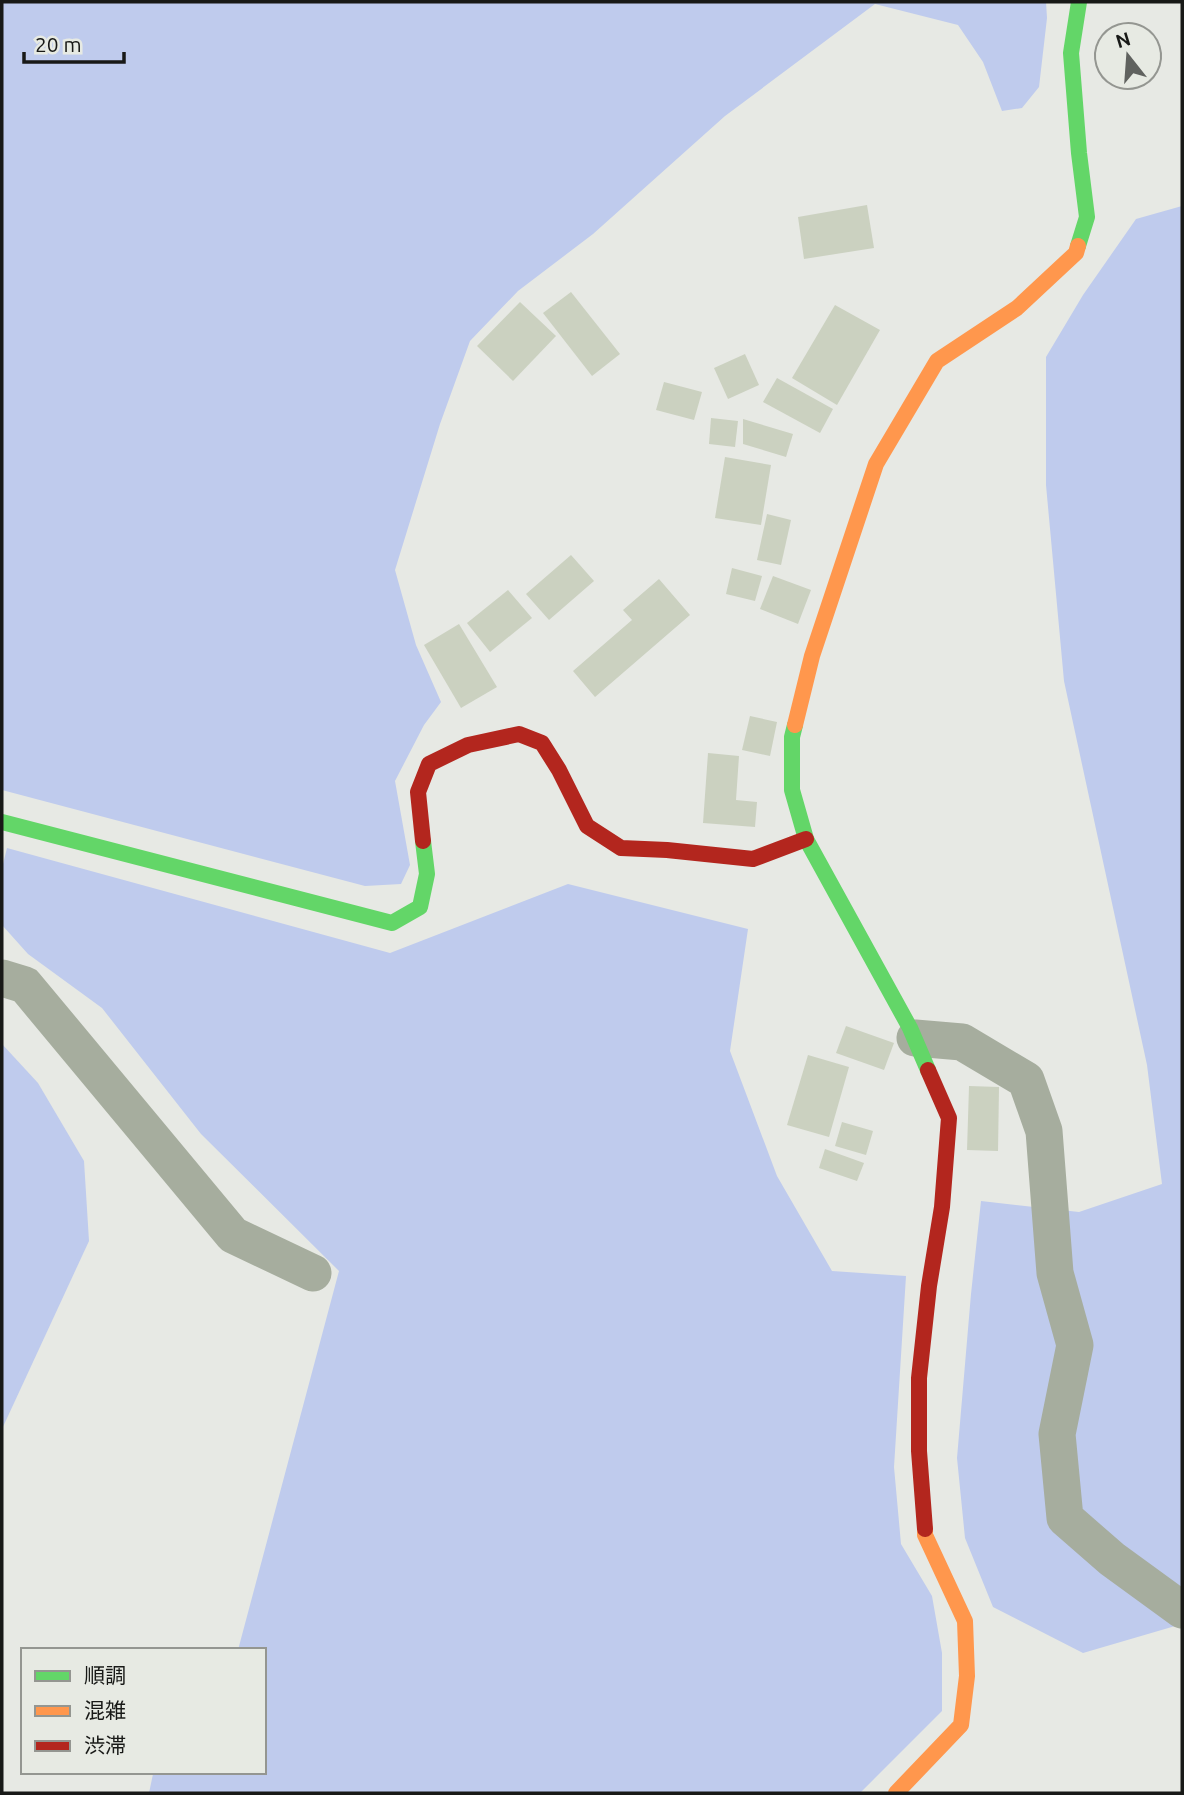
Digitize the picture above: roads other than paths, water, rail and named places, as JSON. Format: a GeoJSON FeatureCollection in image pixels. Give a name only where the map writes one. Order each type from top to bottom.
{"type":"FeatureCollection","features":[{"type":"Feature","properties":{"kind":"street"},"geometry":{"type":"LineString","coordinates":[[896,1793],[961,1725],[967,1676],[965,1621],[925,1535],[919,1451],[919,1378],[929,1286],[942,1207],[950,1118],[915,1038],[806,839],[792,790],[792,737],[812,656],[876,464],[937,361],[1017,309],[1076,253],[1087,217],[1071,53],[1079,2]]}},
{"type":"Feature","properties":{"kind":"street"},"geometry":{"type":"LineString","coordinates":[[2,822],[392,923],[420,907],[427,874],[418,792],[429,764],[468,745],[519,734],[542,743],[587,826],[621,848],[667,849],[753,859],[806,839]]}},
{"type":"Feature","properties":{"kind":"street"},"geometry":{"type":"LineString","coordinates":[[2,978],[25,985],[233,1235],[313,1273]]}},
{"type":"Feature","properties":{"kind":"street"},"geometry":{"type":"LineString","coordinates":[[915,1038],[962,1042],[1026,1080],[1044,1131],[1055,1273],[1075,1345],[1057,1434],[1065,1518],[1112,1559],[1182,1610]]}}]}
